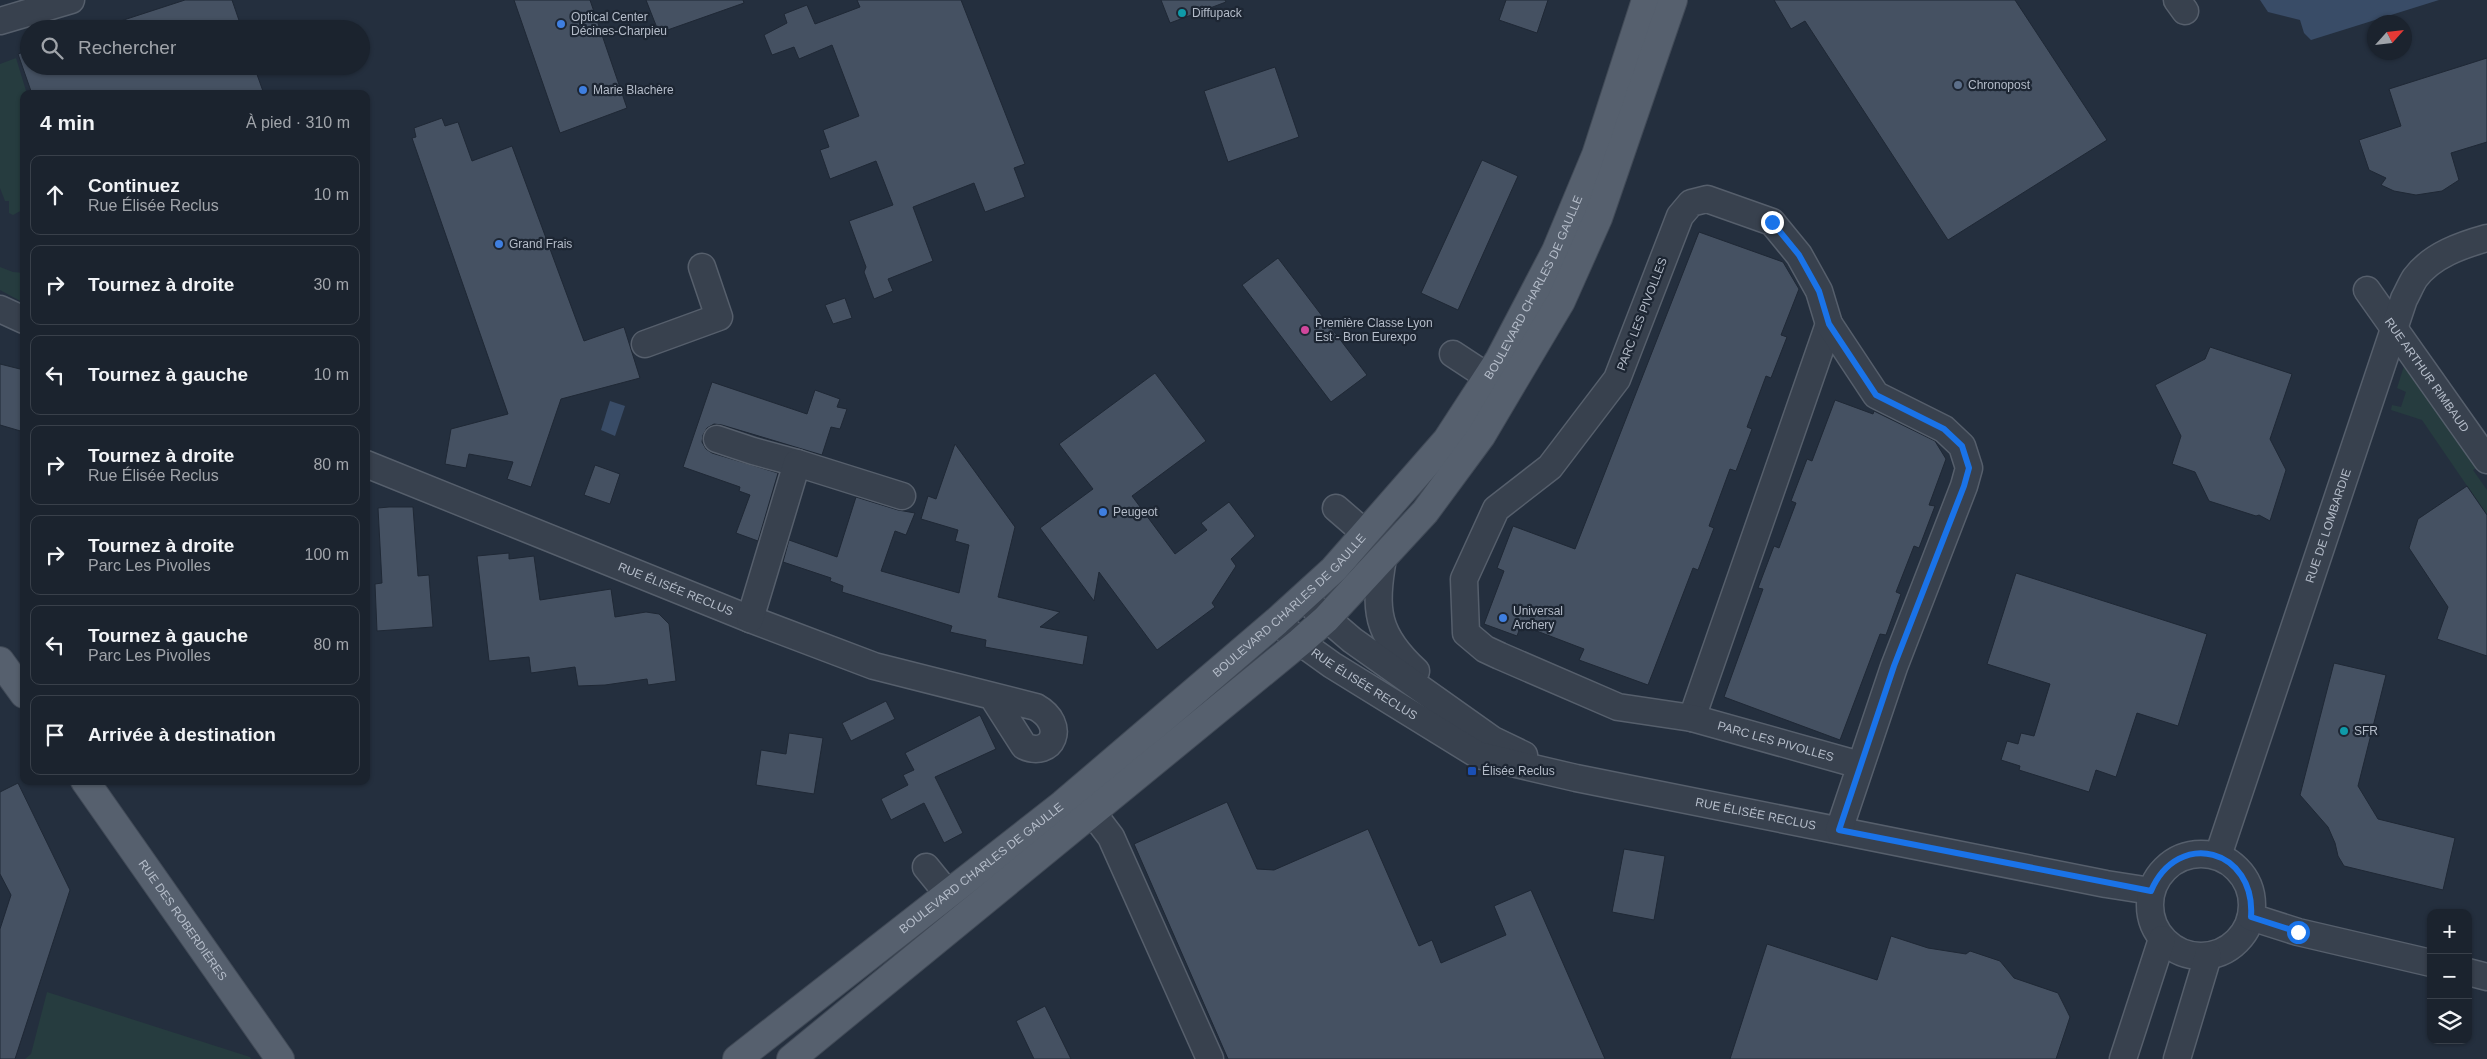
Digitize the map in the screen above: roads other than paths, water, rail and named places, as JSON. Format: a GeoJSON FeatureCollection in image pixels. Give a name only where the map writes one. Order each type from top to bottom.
{"type":"FeatureCollection","features":[{"type":"Feature","properties":{"kind":"main road","name":"BOULEVARD CHARLES DE GAULLE"},"geometry":{"type":"LineString","coordinates":[[737,1059],[1063,804],[1277,621],[1303,598],[1366,534],[1447,440],[1488,377],[1556,251],[1596,155],[1646,0]]}},
{"type":"Feature","properties":{"kind":"main road","name":"BOULEVARD CHARLES DE GAULLE"},"geometry":{"type":"LineString","coordinates":[[791,1059],[1300,642],[1326,619],[1424,512],[1482,436],[1561,301],[1598,218],[1673,0]]}},
{"type":"Feature","properties":{"kind":"main road"},"geometry":{"type":"LineString","coordinates":[[0,661],[20,688]]}},
{"type":"Feature","properties":{"kind":"main road","name":"RUE DES ROBERDIÈRES"},"geometry":{"type":"LineString","coordinates":[[88,785],[280,1059]]}},
{"type":"Feature","properties":{"kind":"street"},"geometry":{"type":"LineString","coordinates":[[0,21],[71,0]]}},
{"type":"Feature","properties":{"kind":"street","name":"PARC LES PIVOLLES"},"geometry":{"type":"LineString","coordinates":[[1839,830],[1894,666],[1964,486],[1969,468],[1962,446],[1944,429],[1876,395],[1829,324],[1819,291],[1803,262],[1772,222],[1707,199],[1691,203],[1680,216],[1617,379],[1550,467],[1496,509],[1464,579],[1466,633],[1485,649],[1618,707],[1692,718],[1860,765]]}},
{"type":"Feature","properties":{"kind":"street","name":"RUE DE LOMBARDIE"},"geometry":{"type":"LineString","coordinates":[[2218,856],[2404,299],[2416,277],[2437,259],[2461,245],[2487,238]]}},
{"type":"Feature","properties":{"kind":"street"},"geometry":{"type":"LineString","coordinates":[[645,344],[718,317],[702,267]]}},
{"type":"Feature","properties":{"kind":"street","name":"RUE ARTHUR RIMBAUD"},"geometry":{"type":"LineString","coordinates":[[2367,290],[2393,330],[2487,460]]}},
{"type":"Feature","properties":{"kind":"street"},"geometry":{"type":"LineString","coordinates":[[0,309],[20,318]]}},
{"type":"Feature","properties":{"kind":"street"},"geometry":{"type":"LineString","coordinates":[[1692,718],[1829,324]]}},
{"type":"Feature","properties":{"kind":"street"},"geometry":{"type":"LineString","coordinates":[[1453,354],[1488,377]]}},
{"type":"Feature","properties":{"kind":"street"},"geometry":{"type":"LineString","coordinates":[[717,439],[902,496]]}},
{"type":"Feature","properties":{"kind":"street"},"geometry":{"type":"LineString","coordinates":[[750,619],[797,463]]}},
{"type":"Feature","properties":{"kind":"street","name":"RUE ÉLISÉE RECLUS"},"geometry":{"type":"LineString","coordinates":[[370,466],[750,619],[874,666],[992,696]]}},
{"type":"Feature","properties":{"kind":"street"},"geometry":{"type":"LineString","coordinates":[[1336,508],[1366,534]]}},
{"type":"Feature","properties":{"kind":"street","name":"RUE ÉLISÉE RECLUS"},"geometry":{"type":"LineString","coordinates":[[1383,558],[1378,587],[1378,616],[1386,635],[1400,656],[1493,740]]}},
{"type":"Feature","properties":{"kind":"street","name":"RUE ÉLISÉE RECLUS"},"geometry":{"type":"LineString","coordinates":[[1303,598],[1326,619],[1493,740],[1568,776]]}},
{"type":"Feature","properties":{"kind":"street","name":"RUE ÉLISÉE RECLUS"},"geometry":{"type":"LineString","coordinates":[[1277,621],[1300,642],[1332,665],[1478,755],[1568,776],[2151,891]]}},
{"type":"Feature","properties":{"kind":"street"},"geometry":{"type":"LineString","coordinates":[[1092,812],[1111,837],[1210,1059]]}},
{"type":"Feature","properties":{"kind":"street"},"geometry":{"type":"LineString","coordinates":[[2202,853],[2218,856],[2232,863],[2250,887],[2251,917],[2246,931],[2236,943],[2223,952],[2208,956],[2192,956],[2175,950],[2162,939],[2153,925],[2150,908],[2151,891],[2158,876],[2170,864],[2185,856],[2202,853]]}},
{"type":"Feature","properties":{"kind":"street"},"geometry":{"type":"LineString","coordinates":[[926,867],[948,894]]}},
{"type":"Feature","properties":{"kind":"street"},"geometry":{"type":"LineString","coordinates":[[2251,917],[2298,932],[2427,962]]}},
{"type":"Feature","properties":{"kind":"street"},"geometry":{"type":"LineString","coordinates":[[2123,1059],[2162,939]]}},
{"type":"Feature","properties":{"kind":"street"},"geometry":{"type":"LineString","coordinates":[[2177,1059],[2208,956]]}},
{"type":"Feature","properties":{"kind":"street"},"geometry":{"type":"LineString","coordinates":[[2472,973],[2487,977]]}},
{"type":"Feature","properties":{"kind":"water"},"geometry":{"type":"Polygon","coordinates":[[[2260,0],[2439,0],[2391,15],[2367,15],[2367,22],[2311,40],[2304,33],[2300,20],[2268,12],[2260,0]]]}},
{"type":"Feature","properties":{"kind":"water"},"geometry":{"type":"Polygon","coordinates":[[[610,401],[625,406],[615,436],[601,430],[610,401]]]}},
{"type":"Feature","properties":{"kind":"place","name":"Diffupack"},"geometry":{"type":"Point","coordinates":[1182,13]}},
{"type":"Feature","properties":{"kind":"place","name":"Optical Center Décines-Charpieu"},"geometry":{"type":"Point","coordinates":[561,24]}},
{"type":"Feature","properties":{"kind":"place","name":"Chronopost"},"geometry":{"type":"Point","coordinates":[1958,85]}},
{"type":"Feature","properties":{"kind":"place","name":"Marie Blachère"},"geometry":{"type":"Point","coordinates":[583,90]}},
{"type":"Feature","properties":{"kind":"place","name":"Grand Frais"},"geometry":{"type":"Point","coordinates":[499,244]}},
{"type":"Feature","properties":{"kind":"place","name":"Première Classe Lyon Est - Bron Eurexpo"},"geometry":{"type":"Point","coordinates":[1305,330]}},
{"type":"Feature","properties":{"kind":"place","name":"Peugeot"},"geometry":{"type":"Point","coordinates":[1103,512]}},
{"type":"Feature","properties":{"kind":"place","name":"Universal Archery"},"geometry":{"type":"Point","coordinates":[1503,618]}},
{"type":"Feature","properties":{"kind":"place","name":"SFR"},"geometry":{"type":"Point","coordinates":[2344,731]}},
{"type":"Feature","properties":{"kind":"place","name":"Élisée Reclus"},"geometry":{"type":"Point","coordinates":[1472,771]}}]}
